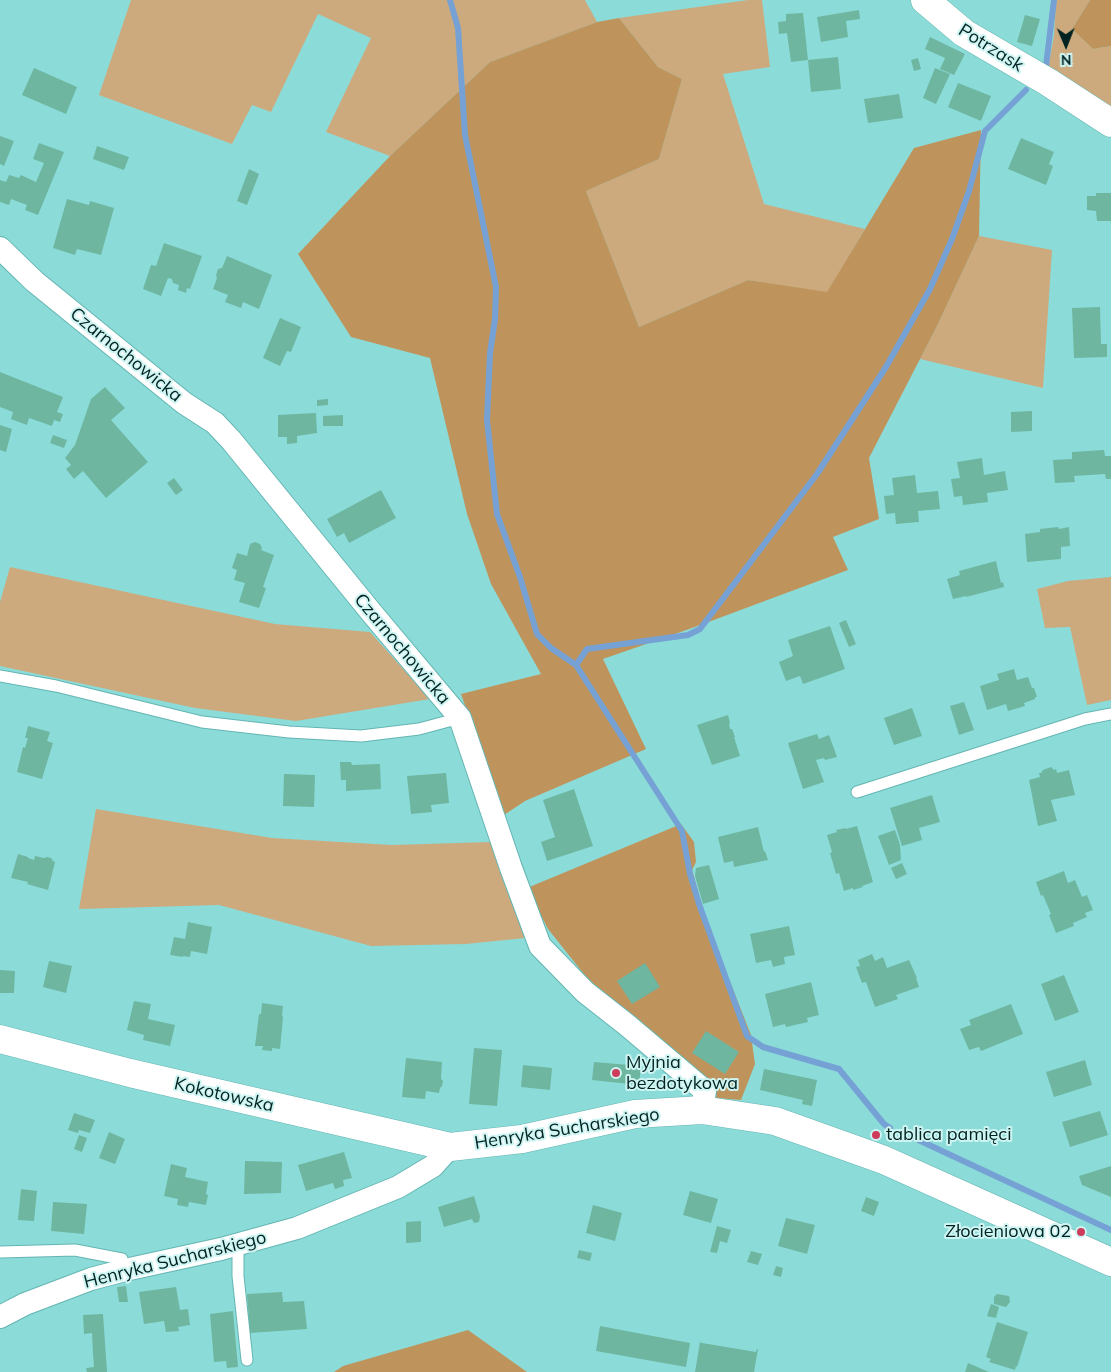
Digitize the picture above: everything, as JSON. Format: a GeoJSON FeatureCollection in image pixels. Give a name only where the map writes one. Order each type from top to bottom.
{"type":"FeatureCollection","features":[{"type":"Feature","properties":{"kind":"street","name":"Potrzask"},"geometry":{"type":"LineString","coordinates":[[925,0],[964,33],[1048,82],[1111,123]]}},
{"type":"Feature","properties":{"kind":"street","name":"Czarnochowicka"},"geometry":{"type":"LineString","coordinates":[[0,248],[34,281],[184,403],[215,424],[460,718],[511,868],[540,946],[585,992],[704,1091],[702,1110]]}},
{"type":"Feature","properties":{"kind":"street","name":"Kokotowska"},"geometry":{"type":"LineString","coordinates":[[0,1039],[130,1073],[450,1147]]}},
{"type":"Feature","properties":{"kind":"street","name":"Henryka Sucharskiego"},"geometry":{"type":"LineString","coordinates":[[0,1318],[26,1304],[91,1279],[238,1245],[297,1228],[398,1187],[433,1166],[450,1147],[522,1139],[635,1114],[702,1110],[775,1121],[884,1160],[1111,1262]]}},
{"type":"Feature","properties":{"kind":"lane"},"geometry":{"type":"LineString","coordinates":[[0,676],[56,686],[202,722],[289,732],[361,736],[419,728],[460,718]]}},
{"type":"Feature","properties":{"kind":"lane"},"geometry":{"type":"LineString","coordinates":[[857,792],[1086,719],[1111,714]]}},
{"type":"Feature","properties":{"kind":"lane"},"geometry":{"type":"LineString","coordinates":[[238,1245],[238,1276],[247,1360]]}},
{"type":"Feature","properties":{"kind":"lane"},"geometry":{"type":"LineString","coordinates":[[0,1252],[75,1250],[122,1259],[125,1270]]}},
{"type":"Feature","properties":{"kind":"shaded area"},"geometry":{"type":"Polygon","coordinates":[[[131,0],[585,0],[597,22],[490,62],[390,156],[326,132],[371,38],[318,14],[271,112],[252,105],[232,144],[99,95],[131,0]]]}},
{"type":"Feature","properties":{"kind":"shaded area"},"geometry":{"type":"Polygon","coordinates":[[[748,0],[762,0],[770,67],[723,74],[764,204],[865,229],[827,293],[748,280],[639,327],[586,191],[659,159],[682,79],[658,67],[619,18],[748,0]]]}},
{"type":"Feature","properties":{"kind":"shaded area"},"geometry":{"type":"Polygon","coordinates":[[[1056,0],[1090,0],[1072,29],[1093,49],[1111,46],[1111,112],[1048,69],[1054,35],[1056,0]]]}},
{"type":"Feature","properties":{"kind":"shaded area"},"geometry":{"type":"Polygon","coordinates":[[[1090,0],[1111,0],[1111,46],[1093,49],[1072,29],[1090,0]]]}},
{"type":"Feature","properties":{"kind":"shaded area"},"geometry":{"type":"Polygon","coordinates":[[[619,18],[658,67],[682,79],[659,159],[586,191],[639,327],[748,280],[827,292],[914,148],[981,130],[979,236],[937,326],[869,458],[879,519],[833,537],[848,570],[603,659],[646,749],[525,801],[504,815],[461,694],[541,674],[491,584],[467,514],[430,358],[351,337],[298,254],[390,156],[490,62],[597,22],[619,18]]]}},
{"type":"Feature","properties":{"kind":"shaded area"},"geometry":{"type":"Polygon","coordinates":[[[979,236],[1052,250],[1043,388],[920,359],[979,236]]]}},
{"type":"Feature","properties":{"kind":"shaded area"},"geometry":{"type":"Polygon","coordinates":[[[10,567],[275,624],[370,632],[430,699],[296,721],[195,708],[0,666],[0,602],[10,567]]]}},
{"type":"Feature","properties":{"kind":"shaded area"},"geometry":{"type":"Polygon","coordinates":[[[1111,577],[1111,700],[1087,705],[1070,627],[1045,628],[1037,589],[1068,581],[1111,577]]]}},
{"type":"Feature","properties":{"kind":"shaded area"},"geometry":{"type":"Polygon","coordinates":[[[96,809],[272,838],[392,845],[490,842],[525,938],[466,944],[371,946],[219,905],[79,909],[96,809]]]}},
{"type":"Feature","properties":{"kind":"shaded area"},"geometry":{"type":"Polygon","coordinates":[[[681,824],[694,842],[696,862],[692,870],[708,926],[751,1035],[755,1064],[741,1100],[717,1098],[599,993],[548,929],[527,888],[681,824]]]}},
{"type":"Feature","properties":{"kind":"shaded area"},"geometry":{"type":"Polygon","coordinates":[[[468,1330],[527,1372],[334,1372],[343,1366],[468,1330]]]}},
{"type":"Feature","properties":{"kind":"building"},"geometry":{"type":"Polygon","coordinates":[[[859,10],[860,19],[846,21],[848,37],[821,42],[817,17],[859,10]]]}},
{"type":"Feature","properties":{"kind":"building"},"geometry":{"type":"Polygon","coordinates":[[[803,13],[808,60],[791,62],[787,33],[779,34],[778,22],[786,21],[786,14],[803,13]]]}},
{"type":"Feature","properties":{"kind":"building"},"geometry":{"type":"Polygon","coordinates":[[[1025,15],[1040,19],[1032,46],[1017,42],[1025,15]]]}},
{"type":"Feature","properties":{"kind":"building"},"geometry":{"type":"Polygon","coordinates":[[[930,37],[965,54],[954,75],[940,69],[945,58],[925,49],[930,37]]]}},
{"type":"Feature","properties":{"kind":"building"},"geometry":{"type":"Polygon","coordinates":[[[838,57],[841,89],[811,92],[808,60],[838,57]]]}},
{"type":"Feature","properties":{"kind":"building"},"geometry":{"type":"Polygon","coordinates":[[[918,58],[921,69],[914,71],[911,60],[918,58]]]}},
{"type":"Feature","properties":{"kind":"building"},"geometry":{"type":"Polygon","coordinates":[[[34,68],[77,87],[66,114],[22,95],[34,68]]]}},
{"type":"Feature","properties":{"kind":"building"},"geometry":{"type":"Polygon","coordinates":[[[935,68],[950,74],[936,104],[923,98],[935,68]]]}},
{"type":"Feature","properties":{"kind":"building"},"geometry":{"type":"Polygon","coordinates":[[[958,83],[991,96],[981,121],[948,107],[958,83]]]}},
{"type":"Feature","properties":{"kind":"building"},"geometry":{"type":"Polygon","coordinates":[[[899,94],[903,118],[868,123],[864,99],[899,94]]]}},
{"type":"Feature","properties":{"kind":"building"},"geometry":{"type":"Polygon","coordinates":[[[0,136],[14,141],[4,166],[0,164],[0,136]]]}},
{"type":"Feature","properties":{"kind":"building"},"geometry":{"type":"Polygon","coordinates":[[[1021,138],[1054,152],[1049,164],[1053,166],[1046,185],[1008,169],[1021,138]]]}},
{"type":"Feature","properties":{"kind":"building"},"geometry":{"type":"Polygon","coordinates":[[[39,143],[64,152],[38,215],[25,210],[27,205],[11,199],[9,205],[0,202],[0,180],[6,182],[9,175],[19,178],[21,175],[36,182],[44,163],[33,159],[39,143]]]}},
{"type":"Feature","properties":{"kind":"building"},"geometry":{"type":"Polygon","coordinates":[[[97,146],[129,157],[124,170],[93,159],[97,146]]]}},
{"type":"Feature","properties":{"kind":"building"},"geometry":{"type":"Polygon","coordinates":[[[249,169],[259,174],[247,205],[237,201],[249,169]]]}},
{"type":"Feature","properties":{"kind":"building"},"geometry":{"type":"Polygon","coordinates":[[[1096,193],[1111,193],[1111,221],[1097,221],[1096,211],[1087,210],[1087,196],[1096,196],[1096,193]]]}},
{"type":"Feature","properties":{"kind":"building"},"geometry":{"type":"Polygon","coordinates":[[[67,199],[89,205],[90,201],[114,208],[101,255],[77,249],[75,255],[53,248],[67,199]]]}},
{"type":"Feature","properties":{"kind":"building"},"geometry":{"type":"Polygon","coordinates":[[[164,243],[202,256],[190,289],[187,288],[186,293],[178,290],[179,285],[173,283],[172,279],[168,278],[161,296],[143,289],[151,265],[156,266],[164,243]]]}},
{"type":"Feature","properties":{"kind":"building"},"geometry":{"type":"Polygon","coordinates":[[[227,256],[272,275],[259,309],[243,302],[241,308],[225,302],[228,295],[213,289],[218,269],[222,268],[227,256]]]}},
{"type":"Feature","properties":{"kind":"building"},"geometry":{"type":"Polygon","coordinates":[[[1100,307],[1101,344],[1107,344],[1107,357],[1074,358],[1072,308],[1100,307]]]}},
{"type":"Feature","properties":{"kind":"building"},"geometry":{"type":"Polygon","coordinates":[[[280,318],[301,327],[291,352],[287,351],[280,366],[263,358],[280,318]]]}},
{"type":"Feature","properties":{"kind":"building"},"geometry":{"type":"Polygon","coordinates":[[[0,372],[63,397],[57,412],[63,414],[60,422],[54,420],[52,426],[29,418],[27,425],[11,419],[13,412],[0,407],[0,372]]]}},
{"type":"Feature","properties":{"kind":"building"},"geometry":{"type":"Polygon","coordinates":[[[105,387],[125,408],[111,420],[148,462],[106,498],[83,471],[74,479],[66,469],[71,465],[65,458],[75,445],[91,399],[105,387]]]}},
{"type":"Feature","properties":{"kind":"building"},"geometry":{"type":"Polygon","coordinates":[[[328,399],[328,405],[317,406],[317,400],[328,399]]]}},
{"type":"Feature","properties":{"kind":"building"},"geometry":{"type":"Polygon","coordinates":[[[1032,411],[1032,431],[1011,432],[1011,412],[1032,411]]]}},
{"type":"Feature","properties":{"kind":"building"},"geometry":{"type":"Polygon","coordinates":[[[316,413],[317,433],[297,436],[297,443],[287,444],[287,437],[278,437],[278,415],[316,413]]]}},
{"type":"Feature","properties":{"kind":"building"},"geometry":{"type":"Polygon","coordinates":[[[343,415],[343,426],[323,426],[323,416],[343,415]]]}},
{"type":"Feature","properties":{"kind":"building"},"geometry":{"type":"Polygon","coordinates":[[[0,425],[12,429],[6,452],[0,450],[0,425]]]}},
{"type":"Feature","properties":{"kind":"building"},"geometry":{"type":"Polygon","coordinates":[[[53,435],[67,440],[64,448],[50,443],[53,435]]]}},
{"type":"Feature","properties":{"kind":"building"},"geometry":{"type":"Polygon","coordinates":[[[1104,450],[1105,456],[1111,456],[1111,479],[1106,479],[1105,474],[1074,476],[1075,482],[1055,483],[1053,460],[1072,459],[1072,452],[1104,450]]]}},
{"type":"Feature","properties":{"kind":"building"},"geometry":{"type":"Polygon","coordinates":[[[982,458],[984,475],[1005,471],[1008,490],[987,493],[988,502],[963,505],[962,496],[954,497],[951,479],[960,478],[957,462],[982,458]]]}},
{"type":"Feature","properties":{"kind":"building"},"geometry":{"type":"Polygon","coordinates":[[[915,475],[917,493],[938,491],[940,509],[918,511],[919,522],[896,524],[895,513],[886,514],[884,496],[894,495],[892,478],[915,475]]]}},
{"type":"Feature","properties":{"kind":"building"},"geometry":{"type":"Polygon","coordinates":[[[174,478],[183,490],[176,495],[167,483],[174,478]]]}},
{"type":"Feature","properties":{"kind":"building"},"geometry":{"type":"Polygon","coordinates":[[[381,490],[396,518],[349,543],[344,533],[337,537],[327,519],[381,490]]]}},
{"type":"Feature","properties":{"kind":"building"},"geometry":{"type":"Polygon","coordinates":[[[1058,527],[1059,529],[1069,527],[1070,546],[1061,547],[1061,559],[1027,562],[1025,534],[1040,532],[1040,529],[1058,527]]]}},
{"type":"Feature","properties":{"kind":"building"},"geometry":{"type":"Polygon","coordinates":[[[255,542],[260,544],[261,550],[274,555],[263,587],[266,588],[259,608],[239,602],[245,583],[234,580],[237,570],[232,568],[237,553],[247,556],[250,544],[255,542]]]}},
{"type":"Feature","properties":{"kind":"building"},"geometry":{"type":"Polygon","coordinates":[[[996,561],[1001,583],[1003,582],[1004,587],[953,599],[947,579],[960,575],[959,571],[996,561]]]}},
{"type":"Feature","properties":{"kind":"building"},"geometry":{"type":"Polygon","coordinates":[[[846,620],[856,644],[849,647],[839,623],[846,620]]]}},
{"type":"Feature","properties":{"kind":"building"},"geometry":{"type":"Polygon","coordinates":[[[830,626],[845,669],[803,684],[800,676],[786,681],[779,662],[793,656],[788,640],[830,626]]]}},
{"type":"Feature","properties":{"kind":"building"},"geometry":{"type":"Polygon","coordinates":[[[1014,669],[1017,680],[1028,677],[1037,697],[1024,703],[1025,706],[1008,711],[1006,704],[987,710],[980,686],[999,680],[997,674],[1014,669]]]}},
{"type":"Feature","properties":{"kind":"building"},"geometry":{"type":"Polygon","coordinates":[[[964,702],[974,730],[959,735],[950,706],[964,702]]]}},
{"type":"Feature","properties":{"kind":"building"},"geometry":{"type":"Polygon","coordinates":[[[912,708],[922,736],[894,745],[884,718],[912,708]]]}},
{"type":"Feature","properties":{"kind":"building"},"geometry":{"type":"Polygon","coordinates":[[[728,715],[730,729],[732,729],[735,737],[740,756],[712,765],[697,725],[728,715]]]}},
{"type":"Feature","properties":{"kind":"building"},"geometry":{"type":"Polygon","coordinates":[[[28,726],[50,732],[47,741],[53,743],[42,779],[17,772],[23,747],[25,748],[28,738],[25,738],[28,726]]]}},
{"type":"Feature","properties":{"kind":"building"},"geometry":{"type":"Polygon","coordinates":[[[817,734],[819,739],[829,735],[837,757],[816,760],[824,782],[803,789],[788,743],[817,734]]]}},
{"type":"Feature","properties":{"kind":"building"},"geometry":{"type":"Polygon","coordinates":[[[340,762],[351,762],[352,765],[380,764],[381,789],[346,791],[346,780],[341,780],[340,762]]]}},
{"type":"Feature","properties":{"kind":"building"},"geometry":{"type":"Polygon","coordinates":[[[1051,767],[1054,770],[1056,769],[1057,773],[1069,770],[1075,795],[1051,800],[1057,821],[1038,826],[1029,780],[1040,777],[1039,773],[1051,767]]]}},
{"type":"Feature","properties":{"kind":"building"},"geometry":{"type":"Polygon","coordinates":[[[446,773],[449,803],[431,805],[432,812],[411,814],[407,776],[446,773]]]}},
{"type":"Feature","properties":{"kind":"building"},"geometry":{"type":"Polygon","coordinates":[[[284,774],[315,775],[314,807],[283,806],[284,774]]]}},
{"type":"Feature","properties":{"kind":"building"},"geometry":{"type":"Polygon","coordinates":[[[574,789],[593,846],[547,861],[541,842],[555,837],[543,800],[574,789]]]}},
{"type":"Feature","properties":{"kind":"building"},"geometry":{"type":"Polygon","coordinates":[[[932,795],[940,822],[919,828],[922,840],[902,846],[890,808],[932,795]]]}},
{"type":"Feature","properties":{"kind":"building"},"geometry":{"type":"Polygon","coordinates":[[[857,826],[873,882],[863,887],[844,891],[839,873],[836,874],[827,835],[837,832],[836,830],[857,826]]]}},
{"type":"Feature","properties":{"kind":"building"},"geometry":{"type":"Polygon","coordinates":[[[758,827],[764,852],[768,860],[734,867],[733,861],[724,863],[718,837],[758,827]]]}},
{"type":"Feature","properties":{"kind":"building"},"geometry":{"type":"Polygon","coordinates":[[[895,830],[900,845],[901,860],[889,865],[878,836],[895,830]]]}},
{"type":"Feature","properties":{"kind":"building"},"geometry":{"type":"Polygon","coordinates":[[[18,854],[34,860],[35,856],[47,857],[55,862],[48,890],[11,878],[18,854]]]}},
{"type":"Feature","properties":{"kind":"building"},"geometry":{"type":"Polygon","coordinates":[[[902,863],[907,874],[896,879],[891,868],[902,863]]]}},
{"type":"Feature","properties":{"kind":"building"},"geometry":{"type":"Polygon","coordinates":[[[709,865],[719,899],[703,904],[695,876],[696,868],[709,865]]]}},
{"type":"Feature","properties":{"kind":"building"},"geometry":{"type":"Polygon","coordinates":[[[1064,871],[1068,883],[1075,880],[1082,897],[1087,895],[1093,910],[1085,913],[1087,917],[1073,923],[1074,926],[1056,933],[1049,915],[1051,914],[1036,882],[1064,871]]]}},
{"type":"Feature","properties":{"kind":"building"},"geometry":{"type":"Polygon","coordinates":[[[188,922],[212,927],[207,954],[191,951],[190,957],[170,955],[174,937],[185,939],[188,922]]]}},
{"type":"Feature","properties":{"kind":"building"},"geometry":{"type":"Polygon","coordinates":[[[789,926],[795,955],[784,957],[785,964],[773,967],[771,960],[756,963],[750,934],[789,926]]]}},
{"type":"Feature","properties":{"kind":"building"},"geometry":{"type":"Polygon","coordinates":[[[872,954],[875,961],[883,957],[887,968],[909,960],[919,987],[896,995],[898,999],[875,1007],[866,982],[862,983],[856,967],[860,966],[858,960],[872,954]]]}},
{"type":"Feature","properties":{"kind":"building"},"geometry":{"type":"Polygon","coordinates":[[[49,961],[72,966],[66,993],[43,987],[49,961]]]}},
{"type":"Feature","properties":{"kind":"building"},"geometry":{"type":"Polygon","coordinates":[[[645,963],[660,987],[632,1004],[617,981],[645,963]]]}},
{"type":"Feature","properties":{"kind":"building"},"geometry":{"type":"Polygon","coordinates":[[[0,970],[15,971],[14,993],[0,993],[0,970]]]}},
{"type":"Feature","properties":{"kind":"building"},"geometry":{"type":"Polygon","coordinates":[[[1064,975],[1079,1012],[1055,1021],[1041,984],[1064,975]]]}},
{"type":"Feature","properties":{"kind":"building"},"geometry":{"type":"Polygon","coordinates":[[[811,982],[819,1015],[807,1018],[808,1022],[786,1027],[785,1024],[773,1027],[765,994],[811,982]]]}},
{"type":"Feature","properties":{"kind":"building"},"geometry":{"type":"Polygon","coordinates":[[[134,1001],[151,1004],[148,1019],[175,1025],[170,1046],[143,1040],[144,1035],[127,1030],[134,1001]]]}},
{"type":"Feature","properties":{"kind":"building"},"geometry":{"type":"Polygon","coordinates":[[[262,1003],[283,1006],[280,1049],[272,1048],[272,1051],[262,1050],[263,1046],[255,1046],[262,1003]]]}},
{"type":"Feature","properties":{"kind":"building"},"geometry":{"type":"Polygon","coordinates":[[[1011,1004],[1023,1034],[981,1051],[979,1047],[969,1050],[960,1029],[971,1025],[969,1020],[1011,1004]]]}},
{"type":"Feature","properties":{"kind":"building"},"geometry":{"type":"Polygon","coordinates":[[[706,1031],[739,1052],[725,1074],[692,1053],[706,1031]]]}},
{"type":"Feature","properties":{"kind":"building"},"geometry":{"type":"Polygon","coordinates":[[[474,1048],[502,1050],[497,1106],[469,1104],[474,1048]]]}},
{"type":"Feature","properties":{"kind":"building"},"geometry":{"type":"Polygon","coordinates":[[[406,1058],[442,1062],[441,1079],[443,1081],[439,1093],[426,1091],[425,1099],[402,1097],[406,1058]]]}},
{"type":"Feature","properties":{"kind":"building"},"geometry":{"type":"Polygon","coordinates":[[[1085,1060],[1092,1085],[1054,1097],[1046,1072],[1085,1060]]]}},
{"type":"Feature","properties":{"kind":"building","name":"Myjnia bezdotykowa"},"geometry":{"type":"Polygon","coordinates":[[[594,1062],[641,1066],[639,1085],[592,1080],[594,1062]]]}},
{"type":"Feature","properties":{"kind":"building"},"geometry":{"type":"Polygon","coordinates":[[[523,1065],[552,1068],[550,1090],[521,1087],[523,1065]]]}},
{"type":"Feature","properties":{"kind":"building"},"geometry":{"type":"Polygon","coordinates":[[[764,1069],[817,1080],[812,1106],[802,1104],[803,1100],[760,1090],[764,1069]]]}},
{"type":"Feature","properties":{"kind":"building"},"geometry":{"type":"Polygon","coordinates":[[[1100,1111],[1108,1135],[1070,1147],[1062,1122],[1100,1111]]]}},
{"type":"Feature","properties":{"kind":"building"},"geometry":{"type":"Polygon","coordinates":[[[74,1113],[95,1120],[90,1133],[79,1130],[78,1133],[68,1130],[74,1113]]]}},
{"type":"Feature","properties":{"kind":"building"},"geometry":{"type":"Polygon","coordinates":[[[109,1132],[125,1139],[115,1164],[99,1158],[109,1132]]]}},
{"type":"Feature","properties":{"kind":"building"},"geometry":{"type":"Polygon","coordinates":[[[79,1135],[87,1138],[82,1152],[74,1149],[79,1135]]]}},
{"type":"Feature","properties":{"kind":"building"},"geometry":{"type":"Polygon","coordinates":[[[344,1152],[352,1178],[343,1180],[344,1186],[335,1189],[333,1183],[306,1191],[298,1165],[344,1152]]]}},
{"type":"Feature","properties":{"kind":"building"},"geometry":{"type":"Polygon","coordinates":[[[245,1161],[282,1162],[281,1193],[244,1194],[245,1161]]]}},
{"type":"Feature","properties":{"kind":"building"},"geometry":{"type":"Polygon","coordinates":[[[171,1164],[187,1168],[185,1177],[208,1182],[206,1205],[189,1202],[188,1207],[177,1205],[178,1199],[164,1196],[171,1164]]]}},
{"type":"Feature","properties":{"kind":"building"},"geometry":{"type":"Polygon","coordinates":[[[1111,1166],[1111,1197],[1082,1185],[1079,1176],[1111,1166]]]}},
{"type":"Feature","properties":{"kind":"building"},"geometry":{"type":"Polygon","coordinates":[[[21,1189],[37,1191],[34,1221],[18,1220],[21,1189]]]}},
{"type":"Feature","properties":{"kind":"building"},"geometry":{"type":"Polygon","coordinates":[[[690,1191],[718,1199],[711,1223],[683,1215],[690,1191]]]}},
{"type":"Feature","properties":{"kind":"building"},"geometry":{"type":"Polygon","coordinates":[[[474,1196],[480,1216],[479,1222],[474,1223],[472,1219],[444,1227],[438,1207],[474,1196]]]}},
{"type":"Feature","properties":{"kind":"building"},"geometry":{"type":"Polygon","coordinates":[[[866,1197],[879,1202],[874,1216],[861,1211],[866,1197]]]}},
{"type":"Feature","properties":{"kind":"building"},"geometry":{"type":"Polygon","coordinates":[[[53,1202],[87,1204],[84,1234],[51,1231],[53,1202]]]}},
{"type":"Feature","properties":{"kind":"building"},"geometry":{"type":"Polygon","coordinates":[[[593,1205],[622,1213],[615,1241],[586,1233],[593,1205]]]}},
{"type":"Feature","properties":{"kind":"building"},"geometry":{"type":"Polygon","coordinates":[[[786,1218],[815,1225],[807,1254],[778,1246],[786,1218]]]}},
{"type":"Feature","properties":{"kind":"building"},"geometry":{"type":"Polygon","coordinates":[[[421,1221],[421,1242],[406,1243],[406,1222],[421,1221]]]}},
{"type":"Feature","properties":{"kind":"building"},"geometry":{"type":"Polygon","coordinates":[[[717,1226],[731,1230],[727,1243],[720,1241],[717,1253],[710,1252],[717,1226]]]}},
{"type":"Feature","properties":{"kind":"building"},"geometry":{"type":"Polygon","coordinates":[[[579,1250],[592,1253],[590,1261],[577,1258],[579,1250]]]}},
{"type":"Feature","properties":{"kind":"building"},"geometry":{"type":"Polygon","coordinates":[[[751,1251],[762,1254],[758,1265],[747,1262],[751,1251]]]}},
{"type":"Feature","properties":{"kind":"building"},"geometry":{"type":"Polygon","coordinates":[[[776,1266],[783,1268],[781,1277],[773,1275],[776,1266]]]}},
{"type":"Feature","properties":{"kind":"building"},"geometry":{"type":"Polygon","coordinates":[[[126,1286],[128,1302],[119,1302],[117,1287],[126,1286]]]}},
{"type":"Feature","properties":{"kind":"building"},"geometry":{"type":"Polygon","coordinates":[[[176,1287],[180,1310],[188,1309],[190,1325],[178,1327],[179,1331],[166,1332],[164,1321],[144,1324],[139,1292],[176,1287]]]}},
{"type":"Feature","properties":{"kind":"building"},"geometry":{"type":"Polygon","coordinates":[[[282,1292],[283,1302],[304,1301],[307,1329],[250,1333],[247,1294],[282,1292]]]}},
{"type":"Feature","properties":{"kind":"building"},"geometry":{"type":"Polygon","coordinates":[[[997,1294],[1009,1296],[1010,1302],[1006,1307],[994,1304],[994,1297],[997,1294]]]}},
{"type":"Feature","properties":{"kind":"building"},"geometry":{"type":"Polygon","coordinates":[[[991,1304],[999,1307],[996,1318],[987,1316],[991,1304]]]}},
{"type":"Feature","properties":{"kind":"building"},"geometry":{"type":"Polygon","coordinates":[[[233,1311],[238,1367],[227,1368],[226,1361],[214,1362],[210,1314],[233,1311]]]}},
{"type":"Feature","properties":{"kind":"building"},"geometry":{"type":"Polygon","coordinates":[[[103,1314],[107,1372],[87,1372],[86,1368],[94,1367],[92,1333],[84,1334],[83,1315],[103,1314]]]}},
{"type":"Feature","properties":{"kind":"building"},"geometry":{"type":"Polygon","coordinates":[[[997,1322],[1028,1332],[1015,1370],[989,1362],[991,1359],[986,1357],[997,1322]]]}},
{"type":"Feature","properties":{"kind":"building"},"geometry":{"type":"Polygon","coordinates":[[[600,1326],[690,1343],[686,1367],[596,1351],[600,1326]]]}},
{"type":"Feature","properties":{"kind":"building"},"geometry":{"type":"Polygon","coordinates":[[[700,1342],[756,1352],[758,1349],[754,1372],[695,1372],[700,1342]]]}},
{"type":"Feature","properties":{"kind":"building"},"geometry":{"type":"Polygon","coordinates":[[[968,1363],[989,1372],[965,1372],[968,1363]]]}},
{"type":"Feature","properties":{"kind":"waterway"},"geometry":{"type":"LineString","coordinates":[[450,0],[458,28],[465,135],[496,287],[495,319],[490,353],[487,420],[497,514],[520,577],[537,634],[551,648],[576,665],[682,831],[690,874],[699,904],[747,1036],[763,1047],[839,1069],[884,1124],[890,1128]]}},
{"type":"Feature","properties":{"kind":"waterway"},"geometry":{"type":"LineString","coordinates":[[1046,66],[1054,0]]}},
{"type":"Feature","properties":{"kind":"waterway"},"geometry":{"type":"LineString","coordinates":[[576,665],[587,649],[688,635],[700,629],[817,474],[886,367],[930,289],[952,239],[969,191],[985,131],[1026,90]]}},
{"type":"Feature","properties":{"kind":"waterway"},"geometry":{"type":"LineString","coordinates":[[912,1137],[1111,1230]]}},
{"type":"Feature","properties":{"kind":"place","name":"Myjnia bezdotykowa"},"geometry":{"type":"Point","coordinates":[616,1073]}},
{"type":"Feature","properties":{"kind":"place","name":"tablica pamięci"},"geometry":{"type":"Point","coordinates":[876,1135]}},
{"type":"Feature","properties":{"kind":"place","name":"Złocieniowa 02"},"geometry":{"type":"Point","coordinates":[1081,1232]}}]}
